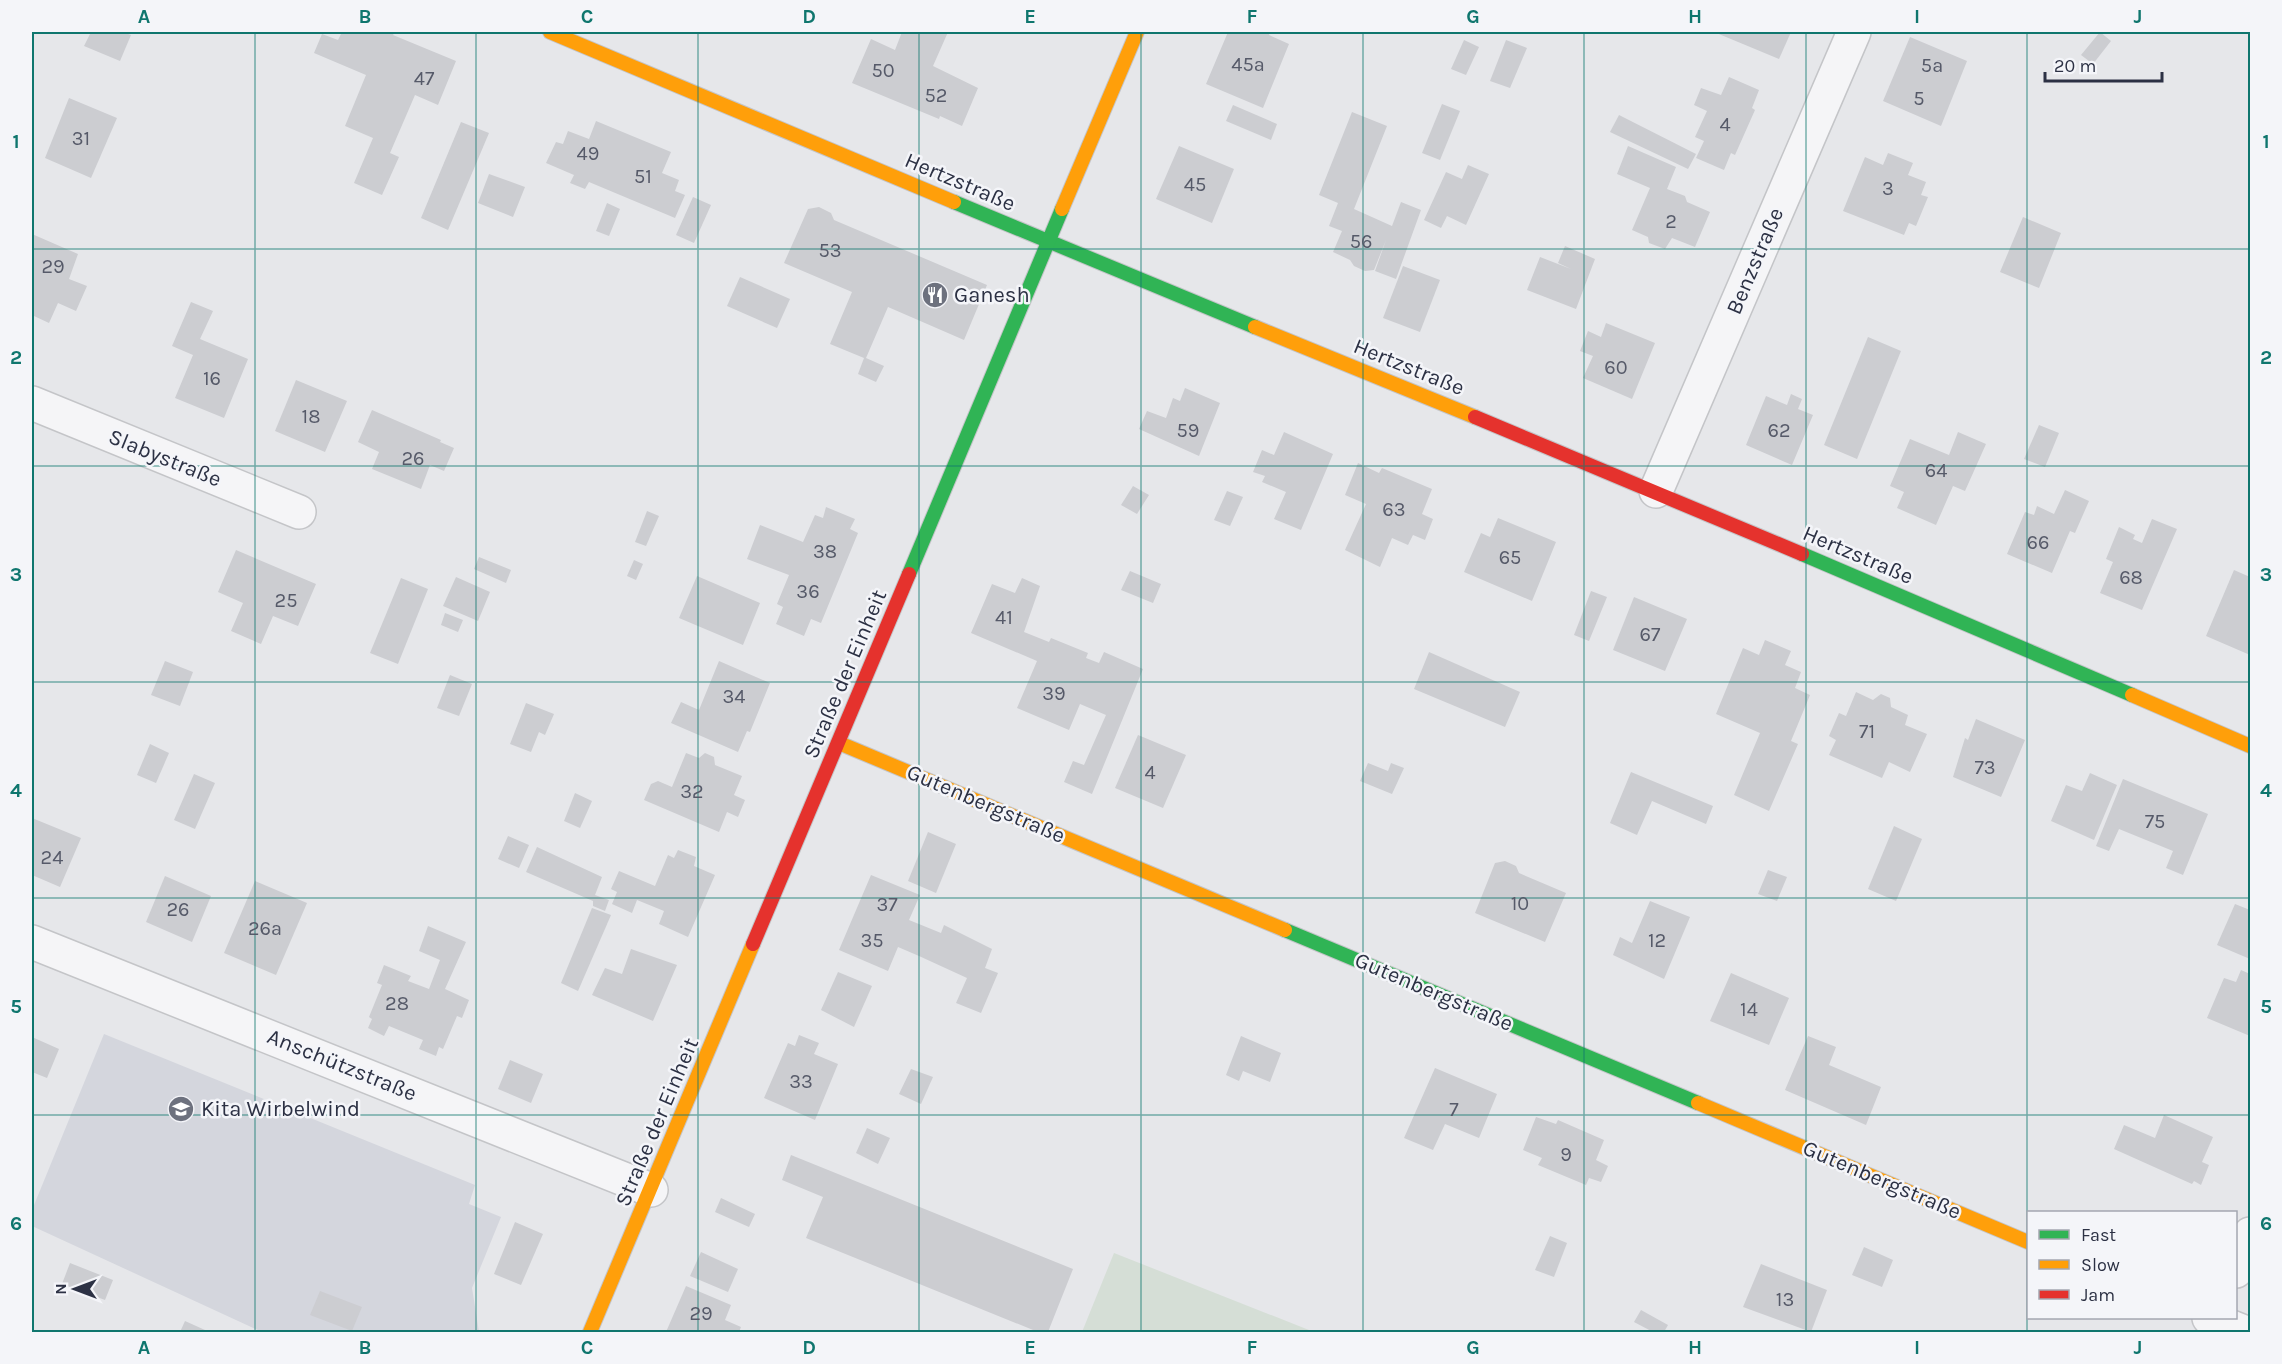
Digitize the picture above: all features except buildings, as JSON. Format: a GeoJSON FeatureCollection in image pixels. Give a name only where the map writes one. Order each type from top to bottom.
{"type":"FeatureCollection","features":[{"type":"Feature","properties":{"kind":"street","name":"Hertzstraße"},"geometry":{"type":"LineString","coordinates":[[550,32],[1048,242],[1656,492],[2250,746]]}},
{"type":"Feature","properties":{"kind":"street","name":"Straße der Einheit"},"geometry":{"type":"LineString","coordinates":[[591,1332],[1137,32]]}},
{"type":"Feature","properties":{"kind":"street","name":"Benzstraße"},"geometry":{"type":"LineString","coordinates":[[1656,492],[1854,32]]}},
{"type":"Feature","properties":{"kind":"street","name":"Slabystraße"},"geometry":{"type":"LineString","coordinates":[[32,403],[299,512]]}},
{"type":"Feature","properties":{"kind":"street","name":"Gutenbergstraße"},"geometry":{"type":"LineString","coordinates":[[839,743],[2027,1242]]}},
{"type":"Feature","properties":{"kind":"street","name":"Anschützstraße"},"geometry":{"type":"LineString","coordinates":[[32,942],[651,1190]]}},
{"type":"Feature","properties":{"kind":"street"},"geometry":{"type":"LineString","coordinates":[[2237,1266],[2250,1234]]}},
{"type":"Feature","properties":{"kind":"shaded area","name":"Kita Wirbelwind"},"geometry":{"type":"Polygon","coordinates":[[[104,1034],[475,1185],[469,1204],[501,1217],[472,1288],[479,1332],[262,1332],[32,1226],[32,1210],[104,1034]]]}},
{"type":"Feature","properties":{"kind":"shaded area"},"geometry":{"type":"Polygon","coordinates":[[[1114,1253],[1314,1332],[1082,1332],[1114,1253]]]}},
{"type":"Feature","properties":{"kind":"traffic: fast"},"geometry":{"type":"LineString","coordinates":[[954,202],[1255,327]]}},
{"type":"Feature","properties":{"kind":"traffic: fast"},"geometry":{"type":"LineString","coordinates":[[909,574],[1062,209]]}},
{"type":"Feature","properties":{"kind":"traffic: fast"},"geometry":{"type":"LineString","coordinates":[[1802,554],[2132,695]]}},
{"type":"Feature","properties":{"kind":"traffic: fast"},"geometry":{"type":"LineString","coordinates":[[1285,930],[1698,1103]]}},
{"type":"Feature","properties":{"kind":"traffic: slow"},"geometry":{"type":"LineString","coordinates":[[550,32],[954,202]]}},
{"type":"Feature","properties":{"kind":"traffic: slow"},"geometry":{"type":"LineString","coordinates":[[1062,209],[1137,32]]}},
{"type":"Feature","properties":{"kind":"traffic: slow"},"geometry":{"type":"LineString","coordinates":[[1255,327],[1475,417]]}},
{"type":"Feature","properties":{"kind":"traffic: slow"},"geometry":{"type":"LineString","coordinates":[[2132,695],[2250,746]]}},
{"type":"Feature","properties":{"kind":"traffic: slow"},"geometry":{"type":"LineString","coordinates":[[839,743],[1285,930]]}},
{"type":"Feature","properties":{"kind":"traffic: slow"},"geometry":{"type":"LineString","coordinates":[[590,1332],[753,944]]}},
{"type":"Feature","properties":{"kind":"traffic: slow"},"geometry":{"type":"LineString","coordinates":[[1698,1103],[2027,1242]]}},
{"type":"Feature","properties":{"kind":"traffic: jam"},"geometry":{"type":"LineString","coordinates":[[1475,417],[1802,554]]}},
{"type":"Feature","properties":{"kind":"traffic: jam"},"geometry":{"type":"LineString","coordinates":[[753,944],[909,574]]}},
{"type":"Feature","properties":{"kind":"place","name":"Ganesh"},"geometry":{"type":"Point","coordinates":[935,295]}},
{"type":"Feature","properties":{"kind":"place","name":"Kita Wirbelwind"},"geometry":{"type":"Point","coordinates":[181,1109]}}]}
